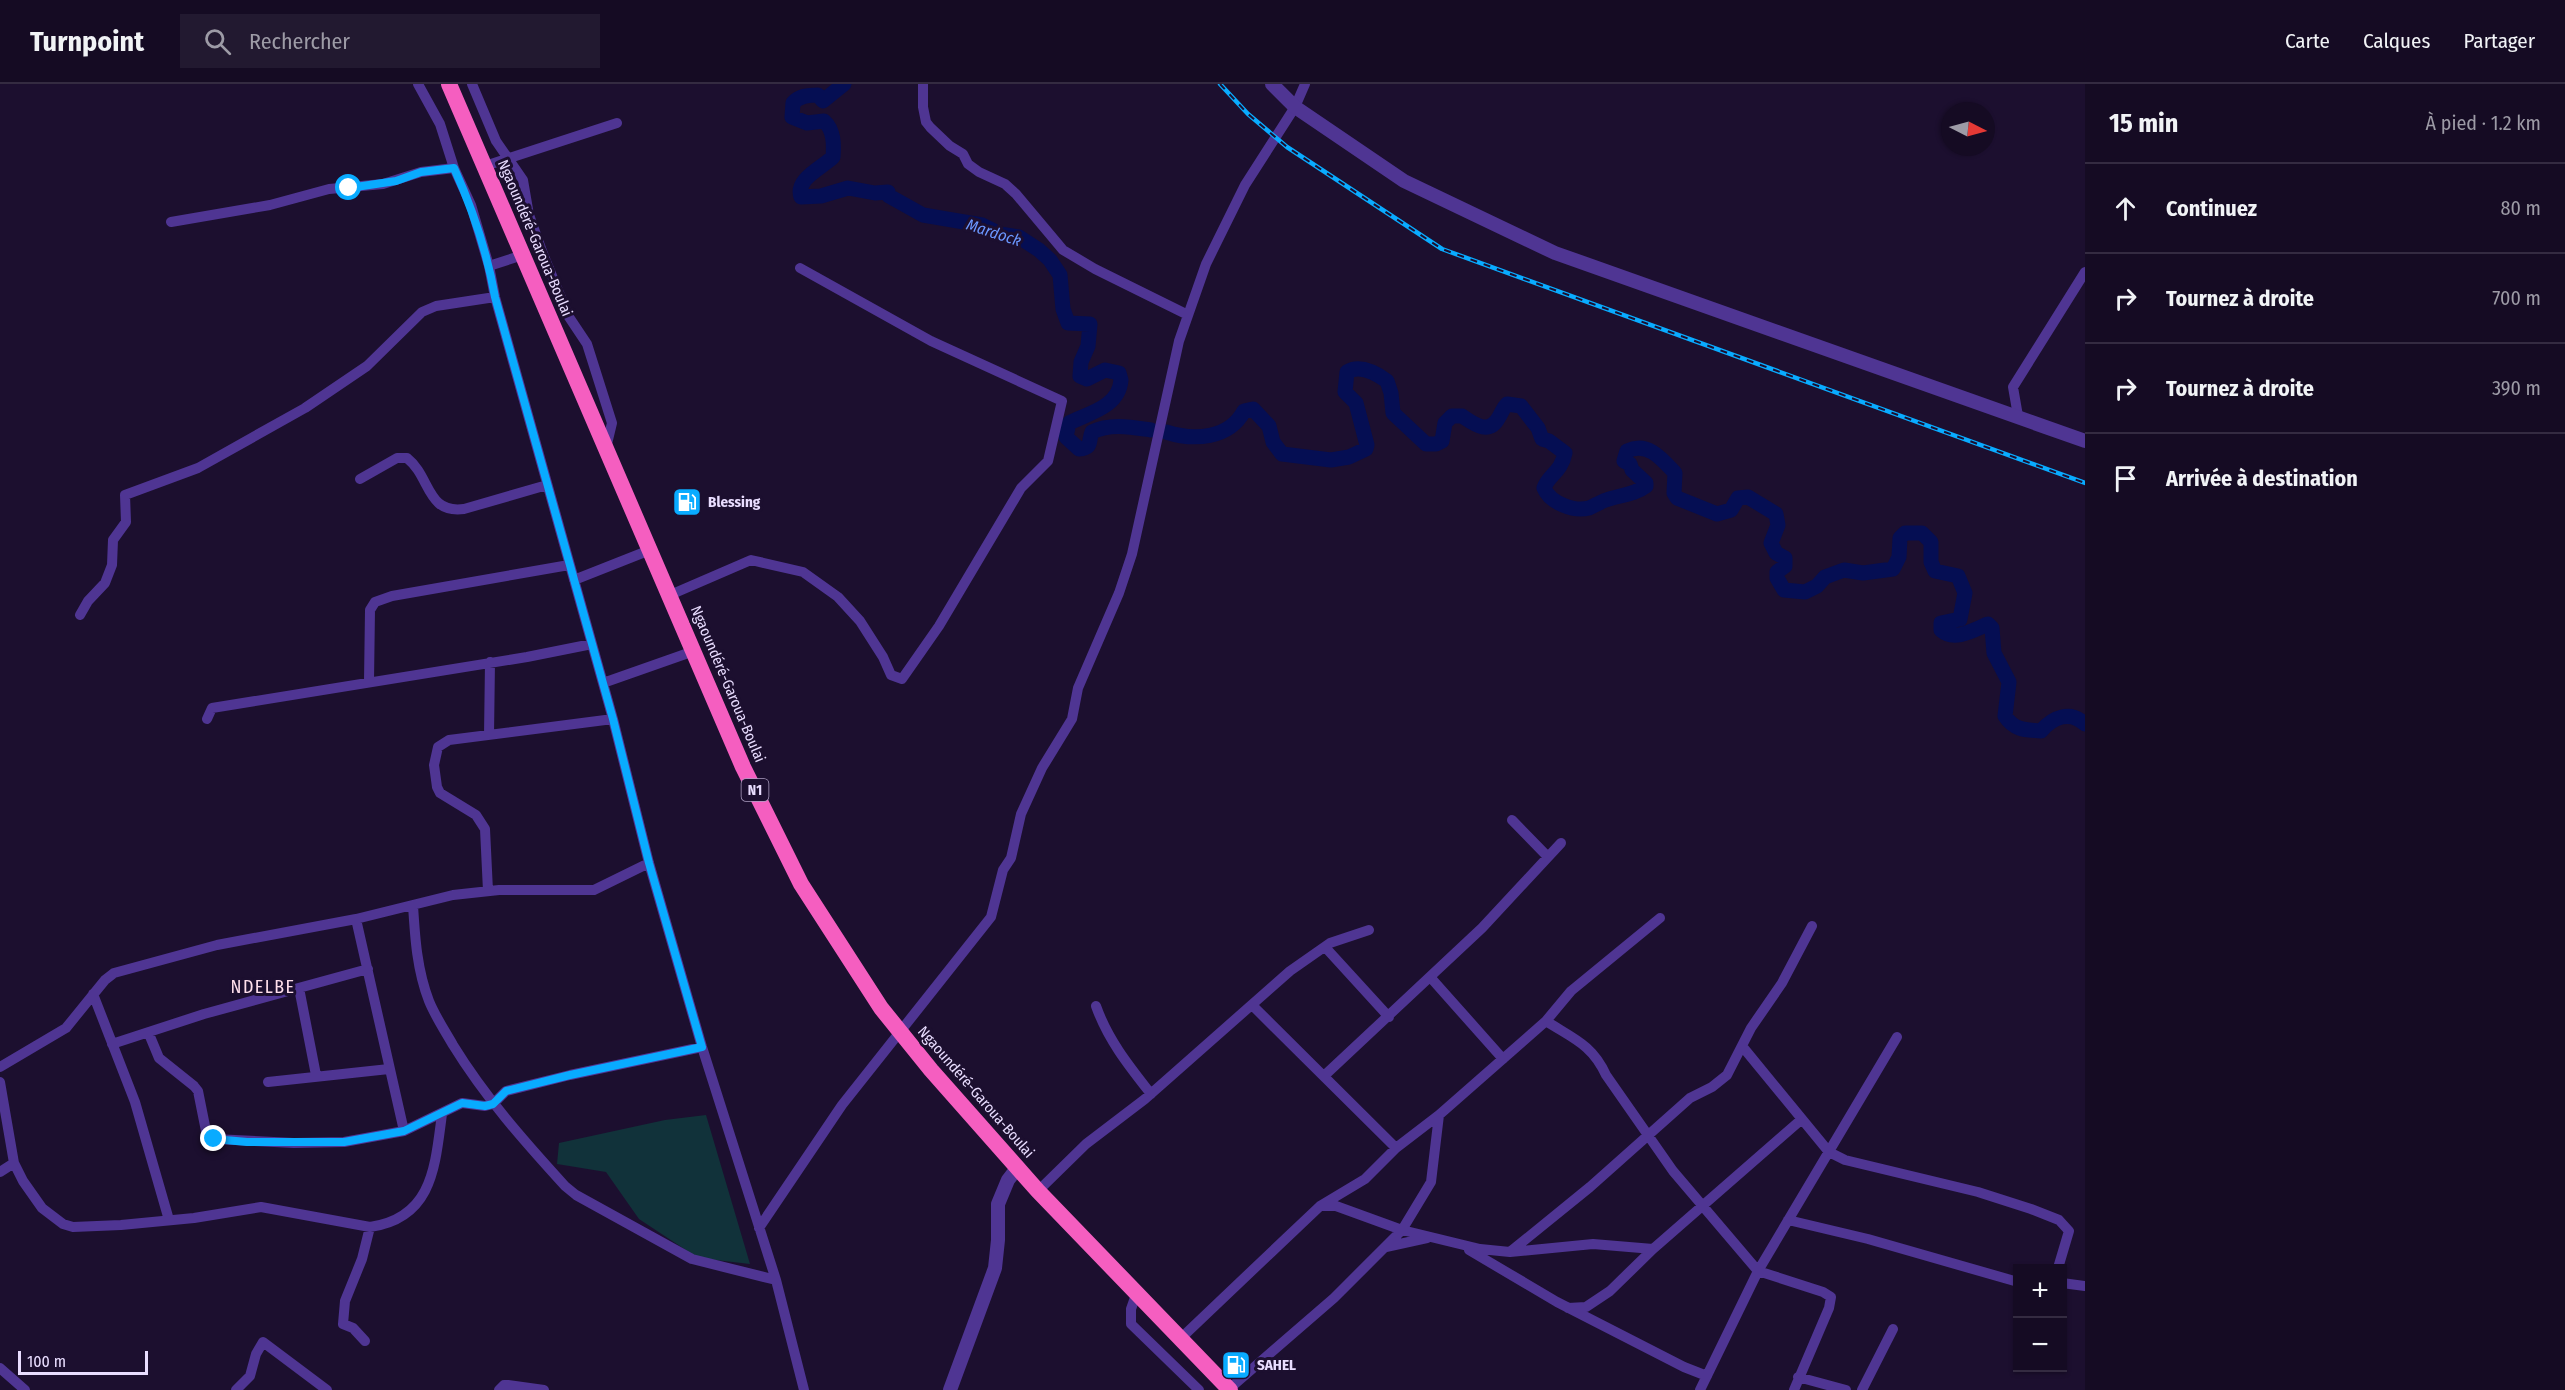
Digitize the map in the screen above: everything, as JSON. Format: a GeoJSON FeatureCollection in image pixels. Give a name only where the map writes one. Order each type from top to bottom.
{"type":"FeatureCollection","features":[{"type":"Feature","properties":{"kind":"highway","name":"Ngaoundéré-Garoua-Boulai"},"geometry":{"type":"LineString","coordinates":[[449,84],[743,767],[801,884],[851,963],[901,1033],[938,1079],[1038,1191],[1230,1390]]}},
{"type":"Feature","properties":{"kind":"street"},"geometry":{"type":"LineString","coordinates":[[418,84],[440,124],[454,168],[471,205],[613,719],[649,863],[702,1047],[776,1280],[804,1390]]}},
{"type":"Feature","properties":{"kind":"street"},"geometry":{"type":"LineString","coordinates":[[472,84],[496,141],[523,180],[529,215],[543,254],[569,317],[587,344],[612,423],[606,448]]}},
{"type":"Feature","properties":{"kind":"street"},"geometry":{"type":"LineString","coordinates":[[923,84],[926,122],[939,137],[963,154],[968,164],[979,172],[1005,184],[1016,194],[1063,250],[1095,269],[1188,315]]}},
{"type":"Feature","properties":{"kind":"street"},"geometry":{"type":"LineString","coordinates":[[1272,84],[1295,107],[1404,181],[1555,253],[1718,313],[2085,441]]}},
{"type":"Feature","properties":{"kind":"street"},"geometry":{"type":"LineString","coordinates":[[759,1228],[842,1105],[991,917],[1003,870],[1011,858],[1021,814],[1042,768],[1071,719],[1078,688],[1119,593],[1132,554],[1179,341],[1206,264],[1245,185],[1295,107],[1305,84]]}},
{"type":"Feature","properties":{"kind":"street"},"geometry":{"type":"LineString","coordinates":[[485,166],[617,123]]}},
{"type":"Feature","properties":{"kind":"street"},"geometry":{"type":"LineString","coordinates":[[171,222],[270,205],[329,189],[383,183],[421,172],[454,168]]}},
{"type":"Feature","properties":{"kind":"street"},"geometry":{"type":"LineString","coordinates":[[489,266],[523,255]]}},
{"type":"Feature","properties":{"kind":"street"},"geometry":{"type":"LineString","coordinates":[[670,596],[751,560],[803,572],[838,597],[860,621],[883,657],[891,675],[902,679],[939,626],[1021,488],[1048,460],[1062,401],[931,341],[800,268]]}},
{"type":"Feature","properties":{"kind":"street"},"geometry":{"type":"LineString","coordinates":[[2018,416],[2013,387],[2085,272]]}},
{"type":"Feature","properties":{"kind":"street"},"geometry":{"type":"LineString","coordinates":[[80,615],[88,601],[105,583],[112,565],[113,540],[126,522],[125,495],[198,468],[304,408],[367,366],[422,312],[443,305],[475,302],[495,297]]}},
{"type":"Feature","properties":{"kind":"street"},"geometry":{"type":"LineString","coordinates":[[360,479],[397,458],[407,458],[438,504],[449,510],[464,509],[547,485]]}},
{"type":"Feature","properties":{"kind":"street"},"geometry":{"type":"LineString","coordinates":[[574,580],[650,550]]}},
{"type":"Feature","properties":{"kind":"street"},"geometry":{"type":"LineString","coordinates":[[369,681],[370,610],[375,602],[392,596],[569,565]]}},
{"type":"Feature","properties":{"kind":"street"},"geometry":{"type":"LineString","coordinates":[[207,719],[208,711],[212,708],[592,644]]}},
{"type":"Feature","properties":{"kind":"street"},"geometry":{"type":"LineString","coordinates":[[603,684],[694,651]]}},
{"type":"Feature","properties":{"kind":"street"},"geometry":{"type":"LineString","coordinates":[[489,735],[490,662]]}},
{"type":"Feature","properties":{"kind":"street"},"geometry":{"type":"LineString","coordinates":[[488,891],[485,829],[476,815],[440,794],[434,765],[438,747],[449,740],[613,719]]}},
{"type":"Feature","properties":{"kind":"street"},"geometry":{"type":"LineString","coordinates":[[1512,820],[1548,857]]}},
{"type":"Feature","properties":{"kind":"street"},"geometry":{"type":"LineString","coordinates":[[1325,1076],[1482,928],[1561,843]]}},
{"type":"Feature","properties":{"kind":"street"},"geometry":{"type":"LineString","coordinates":[[0,1067],[66,1028],[108,976],[114,973],[218,945],[356,919],[453,895],[488,891],[585,891],[616,880],[649,863]]}},
{"type":"Feature","properties":{"kind":"street"},"geometry":{"type":"LineString","coordinates":[[414,905],[418,959],[429,1002],[464,1063],[493,1104],[537,1156],[576,1195],[692,1259],[776,1280]]}},
{"type":"Feature","properties":{"kind":"street"},"geometry":{"type":"LineString","coordinates":[[1180,1339],[1320,1206],[1365,1179],[1396,1148],[1438,1115],[1546,1021],[1571,991],[1660,918]]}},
{"type":"Feature","properties":{"kind":"street"},"geometry":{"type":"LineString","coordinates":[[356,919],[404,1131]]}},
{"type":"Feature","properties":{"kind":"street"},"geometry":{"type":"LineString","coordinates":[[1510,1252],[1590,1187],[1690,1098],[1727,1076],[1751,1028],[1782,983],[1812,926]]}},
{"type":"Feature","properties":{"kind":"street"},"geometry":{"type":"LineString","coordinates":[[1038,1191],[1086,1144],[1151,1094],[1290,971],[1325,947],[1369,930]]}},
{"type":"Feature","properties":{"kind":"street"},"geometry":{"type":"LineString","coordinates":[[1325,947],[1389,1017]]}},
{"type":"Feature","properties":{"kind":"street"},"geometry":{"type":"LineString","coordinates":[[112,1044],[149,1034],[204,1014],[368,969]]}},
{"type":"Feature","properties":{"kind":"street"},"geometry":{"type":"LineString","coordinates":[[1431,978],[1503,1059]]}},
{"type":"Feature","properties":{"kind":"street"},"geometry":{"type":"LineString","coordinates":[[299,988],[316,1075]]}},
{"type":"Feature","properties":{"kind":"street"},"geometry":{"type":"LineString","coordinates":[[93,994],[135,1102],[169,1220]]}},
{"type":"Feature","properties":{"kind":"street"},"geometry":{"type":"LineString","coordinates":[[1096,1006],[1103,1027],[1115,1047],[1151,1094]]}},
{"type":"Feature","properties":{"kind":"street"},"geometry":{"type":"LineString","coordinates":[[1253,1006],[1396,1148]]}},
{"type":"Feature","properties":{"kind":"street"},"geometry":{"type":"LineString","coordinates":[[1546,1021],[1577,1039],[1598,1059],[1606,1075],[1647,1135],[1758,1271],[1823,1292],[1831,1297],[1829,1308],[1794,1390]]}},
{"type":"Feature","properties":{"kind":"street"},"geometry":{"type":"LineString","coordinates":[[149,1034],[159,1058],[198,1091],[209,1137],[259,1143],[344,1142],[404,1131],[462,1103],[485,1106],[493,1104],[506,1091],[702,1047]]}},
{"type":"Feature","properties":{"kind":"street"},"geometry":{"type":"LineString","coordinates":[[1700,1390],[1758,1271],[1897,1037]]}},
{"type":"Feature","properties":{"kind":"street"},"geometry":{"type":"LineString","coordinates":[[1742,1046],[1829,1152],[1845,1160],[1978,1192],[2059,1220],[2069,1231],[2059,1264]]}},
{"type":"Feature","properties":{"kind":"street"},"geometry":{"type":"LineString","coordinates":[[268,1082],[316,1075],[389,1069]]}},
{"type":"Feature","properties":{"kind":"street"},"geometry":{"type":"LineString","coordinates":[[0,1082],[14,1163],[22,1181],[42,1208],[63,1224],[73,1227],[194,1218],[261,1207],[370,1227],[382,1226],[403,1216],[421,1199],[435,1166],[442,1114]]}},
{"type":"Feature","properties":{"kind":"street"},"geometry":{"type":"LineString","coordinates":[[1230,1390],[1334,1298],[1402,1230],[1431,1182],[1438,1115]]}},
{"type":"Feature","properties":{"kind":"street"},"geometry":{"type":"LineString","coordinates":[[1568,1308],[1586,1307],[1610,1291],[1653,1249],[1802,1119]]}},
{"type":"Feature","properties":{"kind":"street"},"geometry":{"type":"LineString","coordinates":[[0,1172],[14,1163]]}},
{"type":"Feature","properties":{"kind":"street"},"geometry":{"type":"LineString","coordinates":[[950,1390],[995,1268],[998,1204],[1008,1179],[1018,1167]]}},
{"type":"Feature","properties":{"kind":"street"},"geometry":{"type":"LineString","coordinates":[[1320,1206],[1336,1206],[1402,1230],[1480,1250],[1510,1252],[1593,1244],[1653,1249]]}},
{"type":"Feature","properties":{"kind":"street"},"geometry":{"type":"LineString","coordinates":[[1788,1220],[1868,1239],[2013,1281]]}},
{"type":"Feature","properties":{"kind":"street"},"geometry":{"type":"LineString","coordinates":[[365,1341],[353,1328],[343,1324],[345,1301],[362,1259],[370,1227]]}},
{"type":"Feature","properties":{"kind":"street"},"geometry":{"type":"LineString","coordinates":[[1386,1247],[1433,1237]]}},
{"type":"Feature","properties":{"kind":"street"},"geometry":{"type":"LineString","coordinates":[[1459,1244],[1568,1308],[1684,1367],[1707,1376]]}},
{"type":"Feature","properties":{"kind":"street"},"geometry":{"type":"LineString","coordinates":[[2067,1283],[2085,1286]]}},
{"type":"Feature","properties":{"kind":"street"},"geometry":{"type":"LineString","coordinates":[[1137,1292],[1131,1309],[1131,1324],[1199,1390]]}},
{"type":"Feature","properties":{"kind":"street"},"geometry":{"type":"LineString","coordinates":[[1862,1390],[1893,1329]]}},
{"type":"Feature","properties":{"kind":"street"},"geometry":{"type":"LineString","coordinates":[[236,1390],[250,1376],[256,1354],[264,1342],[327,1390]]}},
{"type":"Feature","properties":{"kind":"street"},"geometry":{"type":"LineString","coordinates":[[0,1368],[25,1390]]}},
{"type":"Feature","properties":{"kind":"street"},"geometry":{"type":"LineString","coordinates":[[1798,1377],[1846,1390]]}},
{"type":"Feature","properties":{"kind":"street"},"geometry":{"type":"LineString","coordinates":[[499,1390],[508,1385],[544,1390]]}},
{"type":"Feature","properties":{"kind":"green space"},"geometry":{"type":"Polygon","coordinates":[[[706,1115],[750,1264],[698,1258],[639,1219],[606,1172],[557,1164],[559,1143],[665,1120],[706,1115]]]}},
{"type":"Feature","properties":{"kind":"waterway","name":"Mardock"},"geometry":{"type":"LineString","coordinates":[[844,84],[823,101],[818,95],[811,95],[801,97],[793,103],[792,117],[807,123],[824,121],[832,133],[833,142],[833,157],[806,179],[800,191],[801,197],[821,196],[848,188],[875,193],[888,192],[886,193],[889,196],[923,215],[982,225],[1000,234],[1019,237],[1039,250],[1050,260],[1060,275],[1063,309],[1068,323],[1090,324],[1088,346],[1081,362],[1080,376],[1087,379],[1105,370],[1119,373],[1121,380],[1115,397],[1109,403],[1069,423],[1066,437],[1079,449],[1088,446],[1092,432],[1106,427],[1121,426],[1151,430]]}},
{"type":"Feature","properties":{"kind":"waterway","name":"Mardock"},"geometry":{"type":"LineString","coordinates":[[1166,432],[1199,437],[1210,435],[1229,427],[1244,411],[1253,409],[1269,426],[1273,442],[1282,454],[1331,460],[1349,457],[1366,449],[1367,445],[1356,403],[1345,392],[1347,372],[1362,369],[1387,381],[1393,413],[1426,444],[1436,444],[1442,441],[1445,423],[1452,416],[1462,416],[1476,425],[1486,427],[1495,423],[1507,404],[1521,406],[1538,428],[1542,439],[1549,441],[1565,453],[1561,465],[1544,488],[1551,498],[1563,505],[1576,509],[1589,508],[1646,486],[1646,483],[1632,470],[1630,464],[1624,461],[1627,451],[1635,448],[1654,453],[1675,473],[1674,493],[1677,498],[1717,514],[1731,510],[1738,498],[1748,497],[1776,514],[1778,525],[1771,543],[1776,553],[1785,558],[1785,566],[1777,572],[1777,578],[1784,590],[1805,592],[1817,586],[1825,577],[1844,570],[1863,573],[1893,569],[1899,557],[1900,538],[1905,533],[1922,533],[1931,542],[1931,562],[1935,571],[1958,576],[1965,593],[1960,619],[1941,623],[1941,630],[1958,635],[1988,624],[1992,628],[1994,653],[2009,682],[2005,716],[2008,721],[2020,728],[2041,731],[2056,719],[2068,716],[2085,724]]}},
{"type":"Feature","properties":{"kind":"railway"},"geometry":{"type":"LineString","coordinates":[[1220,84],[1248,114],[1287,147],[1442,249],[2085,483]]}},
{"type":"Feature","properties":{"kind":"place","name":"Blessing"},"geometry":{"type":"Point","coordinates":[687,502]}},
{"type":"Feature","properties":{"kind":"place","name":"SAHEL"},"geometry":{"type":"Point","coordinates":[1236,1365]}},
{"type":"Feature","properties":{"kind":"district","name":"NDELBE"},"geometry":{"type":"Point","coordinates":[263,987]}},
{"type":"Feature","properties":{"kind":"route"},"geometry":{"type":"LineString","coordinates":[[214,1139],[247,1142],[344,1142],[404,1131],[462,1103],[485,1106],[493,1104],[506,1091],[682,1049],[702,1047],[649,863],[613,719],[471,205],[454,168],[421,172],[396,181],[349,188]]}}]}
